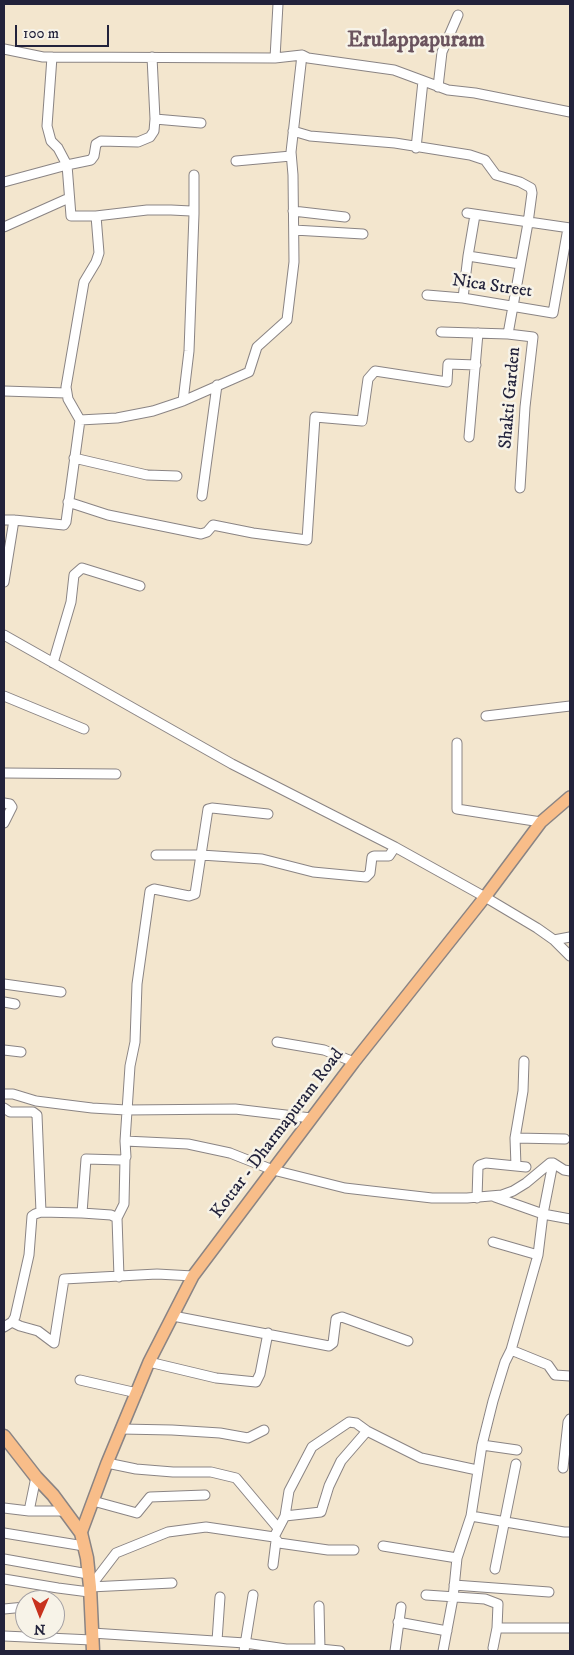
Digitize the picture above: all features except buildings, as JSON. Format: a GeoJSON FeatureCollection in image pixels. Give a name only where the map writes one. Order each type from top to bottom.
{"type":"FeatureCollection","features":[{"type":"Feature","properties":{"kind":"highway"},"geometry":{"type":"LineString","coordinates":[[4,1436],[52,1495],[82,1540],[89,1584],[92,1642]]}},
{"type":"Feature","properties":{"kind":"main road","name":"Kottar - Dharmapuram Road"},"geometry":{"type":"LineString","coordinates":[[82,1540],[93,1501],[107,1463],[149,1362],[193,1276],[311,1118],[485,897],[541,822],[565,805],[570,797]]}},
{"type":"Feature","properties":{"kind":"street"},"geometry":{"type":"LineString","coordinates":[[275,58],[278,4]]}},
{"type":"Feature","properties":{"kind":"street"},"geometry":{"type":"LineString","coordinates":[[438,87],[442,52],[458,15]]}},
{"type":"Feature","properties":{"kind":"street"},"geometry":{"type":"LineString","coordinates":[[4,49],[43,57],[275,58],[302,55],[308,58],[394,70],[438,87],[570,112]]}},
{"type":"Feature","properties":{"kind":"street"},"geometry":{"type":"LineString","coordinates":[[80,420],[117,418],[154,411],[249,372],[257,347],[287,320],[294,262],[291,156],[302,55]]}},
{"type":"Feature","properties":{"kind":"street"},"geometry":{"type":"LineString","coordinates":[[52,57],[47,126],[49,136],[67,165],[71,216],[96,216],[147,210],[191,211],[194,214]]}},
{"type":"Feature","properties":{"kind":"street"},"geometry":{"type":"LineString","coordinates":[[4,182],[91,160],[94,156],[96,144],[101,141],[138,142],[150,137],[154,131],[155,119],[152,57]]}},
{"type":"Feature","properties":{"kind":"street"},"geometry":{"type":"LineString","coordinates":[[416,148],[423,81]]}},
{"type":"Feature","properties":{"kind":"street"},"geometry":{"type":"LineString","coordinates":[[155,119],[201,123]]}},
{"type":"Feature","properties":{"kind":"street"},"geometry":{"type":"LineString","coordinates":[[293,132],[310,136],[395,143],[416,148],[480,157],[485,160],[496,175],[528,185],[531,188],[528,223],[508,334],[441,332]]}},
{"type":"Feature","properties":{"kind":"street"},"geometry":{"type":"LineString","coordinates":[[236,161],[291,156]]}},
{"type":"Feature","properties":{"kind":"street"},"geometry":{"type":"LineString","coordinates":[[182,401],[189,351],[194,175]]}},
{"type":"Feature","properties":{"kind":"street"},"geometry":{"type":"LineString","coordinates":[[4,227],[69,198]]}},
{"type":"Feature","properties":{"kind":"street"},"geometry":{"type":"LineString","coordinates":[[294,211],[345,217]]}},
{"type":"Feature","properties":{"kind":"street"},"geometry":{"type":"LineString","coordinates":[[463,298],[471,214],[569,228],[566,274]]}},
{"type":"Feature","properties":{"kind":"street"},"geometry":{"type":"LineString","coordinates":[[4,520],[64,525],[66,522],[80,420],[66,393],[84,282],[99,253],[96,216]]}},
{"type":"Feature","properties":{"kind":"street"},"geometry":{"type":"LineString","coordinates":[[294,230],[363,234]]}},
{"type":"Feature","properties":{"kind":"street"},"geometry":{"type":"LineString","coordinates":[[468,256],[520,264]]}},
{"type":"Feature","properties":{"kind":"street","name":"Nica Street"},"geometry":{"type":"LineString","coordinates":[[426,295],[463,298],[553,313],[566,274]]}},
{"type":"Feature","properties":{"kind":"street"},"geometry":{"type":"LineString","coordinates":[[469,437],[478,333]]}},
{"type":"Feature","properties":{"kind":"street","name":"Shakti Garden"},"geometry":{"type":"LineString","coordinates":[[508,334],[533,337],[525,407],[520,488]]}},
{"type":"Feature","properties":{"kind":"street"},"geometry":{"type":"LineString","coordinates":[[68,502],[136,522],[201,534],[207,532],[213,524],[307,540],[315,417],[362,421],[368,379],[375,371],[447,382],[448,364],[476,365]]}},
{"type":"Feature","properties":{"kind":"street"},"geometry":{"type":"LineString","coordinates":[[202,496],[217,385]]}},
{"type":"Feature","properties":{"kind":"street"},"geometry":{"type":"LineString","coordinates":[[4,391],[66,393]]}},
{"type":"Feature","properties":{"kind":"street"},"geometry":{"type":"LineString","coordinates":[[74,458],[147,475],[177,476]]}},
{"type":"Feature","properties":{"kind":"street"},"geometry":{"type":"LineString","coordinates":[[4,582],[14,520]]}},
{"type":"Feature","properties":{"kind":"street"},"geometry":{"type":"LineString","coordinates":[[53,663],[71,602],[74,575],[82,568],[140,586]]}},
{"type":"Feature","properties":{"kind":"street"},"geometry":{"type":"LineString","coordinates":[[4,634],[232,764],[395,847],[485,897],[537,928],[554,940],[570,956]]}},
{"type":"Feature","properties":{"kind":"street"},"geometry":{"type":"LineString","coordinates":[[4,696],[84,729]]}},
{"type":"Feature","properties":{"kind":"street"},"geometry":{"type":"LineString","coordinates":[[486,716],[570,706]]}},
{"type":"Feature","properties":{"kind":"street"},"geometry":{"type":"LineString","coordinates":[[457,744],[458,808],[541,822]]}},
{"type":"Feature","properties":{"kind":"street"},"geometry":{"type":"LineString","coordinates":[[4,773],[116,774]]}},
{"type":"Feature","properties":{"kind":"street"},"geometry":{"type":"LineString","coordinates":[[4,803],[10,804],[12,807],[4,823]]}},
{"type":"Feature","properties":{"kind":"street"},"geometry":{"type":"LineString","coordinates":[[119,1276],[117,1218],[124,1204],[126,1110],[130,1066],[135,1042],[137,984],[150,891],[154,889],[189,896],[196,892],[208,809],[268,814]]}},
{"type":"Feature","properties":{"kind":"street"},"geometry":{"type":"LineString","coordinates":[[156,855],[201,855],[262,859],[313,872],[366,877],[370,874],[372,856],[389,856],[395,847]]}},
{"type":"Feature","properties":{"kind":"street"},"geometry":{"type":"LineString","coordinates":[[554,940],[570,937]]}},
{"type":"Feature","properties":{"kind":"street"},"geometry":{"type":"LineString","coordinates":[[4,984],[61,992]]}},
{"type":"Feature","properties":{"kind":"street"},"geometry":{"type":"LineString","coordinates":[[4,1002],[15,1004]]}},
{"type":"Feature","properties":{"kind":"street"},"geometry":{"type":"LineString","coordinates":[[277,1042],[324,1050],[354,1062]]}},
{"type":"Feature","properties":{"kind":"street"},"geometry":{"type":"LineString","coordinates":[[4,1050],[20,1052]]}},
{"type":"Feature","properties":{"kind":"street"},"geometry":{"type":"LineString","coordinates":[[516,1166],[515,1138],[523,1092],[524,1061]]}},
{"type":"Feature","properties":{"kind":"street"},"geometry":{"type":"LineString","coordinates":[[4,1094],[12,1094],[36,1101],[82,1107],[126,1110],[235,1109],[311,1118]]}},
{"type":"Feature","properties":{"kind":"street"},"geometry":{"type":"LineString","coordinates":[[4,1108],[10,1112],[34,1112],[37,1116],[41,1212]]}},
{"type":"Feature","properties":{"kind":"street"},"geometry":{"type":"LineString","coordinates":[[515,1138],[565,1139]]}},
{"type":"Feature","properties":{"kind":"street"},"geometry":{"type":"LineString","coordinates":[[125,1141],[188,1144],[230,1154],[273,1170],[345,1188],[432,1198],[477,1198],[502,1195],[526,1183],[550,1163],[570,1171]]}},
{"type":"Feature","properties":{"kind":"street"},"geometry":{"type":"LineString","coordinates":[[82,1213],[86,1159],[125,1159]]}},
{"type":"Feature","properties":{"kind":"street"},"geometry":{"type":"LineString","coordinates":[[443,1651],[453,1598],[457,1558],[472,1516],[482,1445],[493,1402],[511,1350],[538,1255],[543,1214],[554,1163]]}},
{"type":"Feature","properties":{"kind":"street"},"geometry":{"type":"LineString","coordinates":[[477,1198],[478,1167],[480,1165],[526,1167]]}},
{"type":"Feature","properties":{"kind":"street"},"geometry":{"type":"LineString","coordinates":[[492,1196],[543,1214],[570,1219]]}},
{"type":"Feature","properties":{"kind":"street"},"geometry":{"type":"LineString","coordinates":[[8,1325],[15,1317],[29,1254],[32,1216],[41,1212],[111,1215],[117,1218]]}},
{"type":"Feature","properties":{"kind":"street"},"geometry":{"type":"LineString","coordinates":[[492,1242],[538,1255]]}},
{"type":"Feature","properties":{"kind":"street"},"geometry":{"type":"LineString","coordinates":[[8,1325],[38,1331],[54,1343],[64,1279],[156,1274],[193,1276]]}},
{"type":"Feature","properties":{"kind":"street"},"geometry":{"type":"LineString","coordinates":[[173,1316],[330,1346],[333,1343],[336,1320],[340,1316],[408,1341]]}},
{"type":"Feature","properties":{"kind":"street"},"geometry":{"type":"LineString","coordinates":[[149,1362],[216,1378],[256,1382],[260,1374],[268,1333]]}},
{"type":"Feature","properties":{"kind":"street"},"geometry":{"type":"LineString","coordinates":[[511,1350],[548,1365],[555,1375],[570,1376]]}},
{"type":"Feature","properties":{"kind":"street"},"geometry":{"type":"LineString","coordinates":[[80,1380],[137,1393]]}},
{"type":"Feature","properties":{"kind":"street"},"geometry":{"type":"LineString","coordinates":[[563,1468],[568,1422],[570,1419]]}},
{"type":"Feature","properties":{"kind":"street"},"geometry":{"type":"LineString","coordinates":[[272,1565],[275,1539],[278,1528],[285,1516],[289,1492],[312,1447],[350,1422],[356,1423],[367,1431],[421,1458],[477,1470]]}},
{"type":"Feature","properties":{"kind":"street"},"geometry":{"type":"LineString","coordinates":[[122,1429],[220,1433],[248,1438],[264,1430]]}},
{"type":"Feature","properties":{"kind":"street"},"geometry":{"type":"LineString","coordinates":[[285,1516],[321,1512],[329,1486],[341,1460],[367,1431]]}},
{"type":"Feature","properties":{"kind":"street"},"geometry":{"type":"LineString","coordinates":[[482,1445],[517,1450]]}},
{"type":"Feature","properties":{"kind":"street"},"geometry":{"type":"LineString","coordinates":[[107,1463],[136,1469],[210,1472],[236,1478],[278,1528]]}},
{"type":"Feature","properties":{"kind":"street"},"geometry":{"type":"LineString","coordinates":[[495,1569],[516,1464]]}},
{"type":"Feature","properties":{"kind":"street"},"geometry":{"type":"LineString","coordinates":[[29,1511],[36,1477]]}},
{"type":"Feature","properties":{"kind":"street"},"geometry":{"type":"LineString","coordinates":[[93,1501],[137,1513],[150,1497],[205,1495]]}},
{"type":"Feature","properties":{"kind":"street"},"geometry":{"type":"LineString","coordinates":[[4,1508],[29,1511],[64,1511]]}},
{"type":"Feature","properties":{"kind":"street"},"geometry":{"type":"LineString","coordinates":[[472,1516],[570,1532]]}},
{"type":"Feature","properties":{"kind":"street"},"geometry":{"type":"LineString","coordinates":[[89,1584],[116,1553],[168,1532],[206,1527],[275,1539],[279,1543],[328,1550],[354,1550]]}},
{"type":"Feature","properties":{"kind":"street"},"geometry":{"type":"LineString","coordinates":[[4,1533],[82,1540]]}},
{"type":"Feature","properties":{"kind":"street"},"geometry":{"type":"LineString","coordinates":[[383,1546],[457,1558]]}},
{"type":"Feature","properties":{"kind":"street"},"geometry":{"type":"LineString","coordinates":[[4,1559],[89,1584]]}},
{"type":"Feature","properties":{"kind":"street"},"geometry":{"type":"LineString","coordinates":[[4,1579],[58,1588],[89,1584],[172,1583]]}},
{"type":"Feature","properties":{"kind":"street"},"geometry":{"type":"LineString","coordinates":[[454,1585],[549,1592]]}},
{"type":"Feature","properties":{"kind":"street"},"geometry":{"type":"LineString","coordinates":[[244,1647],[253,1595]]}},
{"type":"Feature","properties":{"kind":"street"},"geometry":{"type":"LineString","coordinates":[[426,1595],[485,1599],[498,1604],[498,1628],[493,1648]]}},
{"type":"Feature","properties":{"kind":"street"},"geometry":{"type":"LineString","coordinates":[[217,1641],[220,1597]]}},
{"type":"Feature","properties":{"kind":"street"},"geometry":{"type":"LineString","coordinates":[[319,1606],[320,1649]]}},
{"type":"Feature","properties":{"kind":"street"},"geometry":{"type":"LineString","coordinates":[[395,1651],[401,1607]]}},
{"type":"Feature","properties":{"kind":"street"},"geometry":{"type":"LineString","coordinates":[[398,1622],[447,1632]]}},
{"type":"Feature","properties":{"kind":"street"},"geometry":{"type":"LineString","coordinates":[[498,1628],[570,1628]]}},
{"type":"Feature","properties":{"kind":"street"},"geometry":{"type":"LineString","coordinates":[[4,1636],[92,1642],[217,1641],[244,1647],[340,1651]]}},
{"type":"Feature","properties":{"kind":"district","name":"Erulappapuram"},"geometry":{"type":"Point","coordinates":[416,41]}}]}
